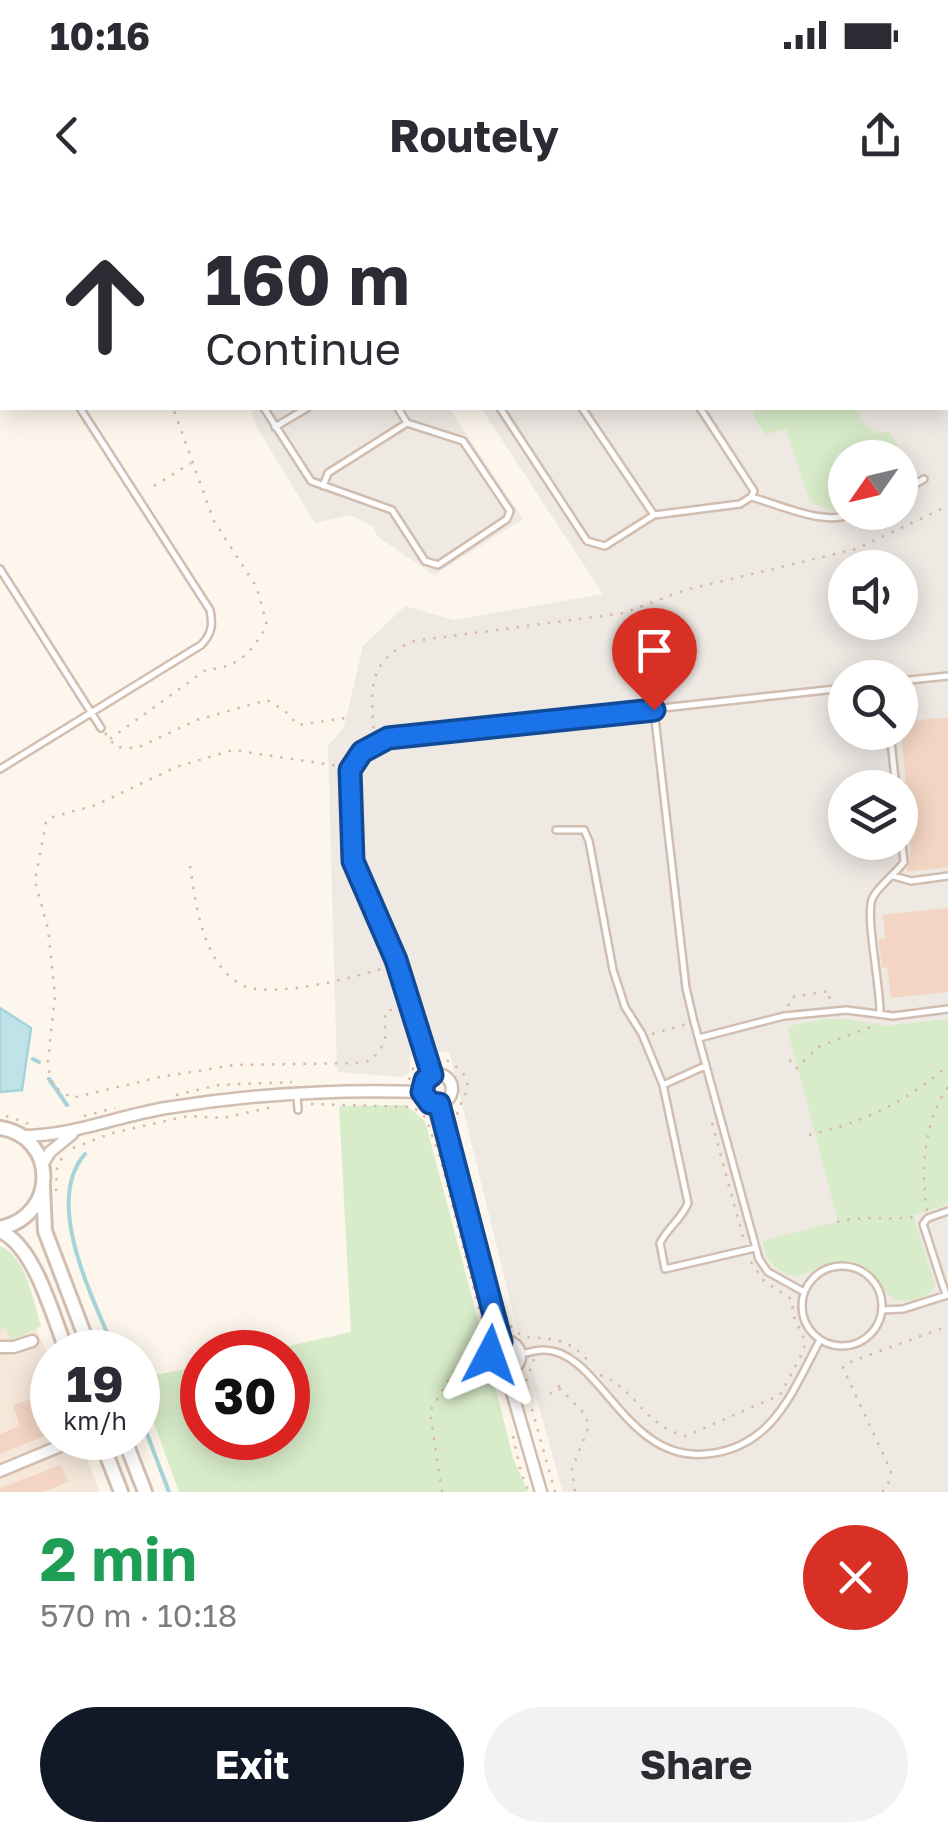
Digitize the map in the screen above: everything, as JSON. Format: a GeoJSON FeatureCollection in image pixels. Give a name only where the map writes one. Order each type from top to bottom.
{"type":"FeatureCollection","features":[{"type":"Feature","properties":{"kind":"street"},"geometry":{"type":"LineString","coordinates":[[432,1075],[442,1075],[451,1086],[450,1096],[439,1104],[430,1103],[422,1092],[425,1080],[432,1075]]}},
{"type":"Feature","properties":{"kind":"street"},"geometry":{"type":"LineString","coordinates":[[22,1136],[77,1131],[161,1108],[297,1092],[422,1092]]}},
{"type":"Feature","properties":{"kind":"street"},"geometry":{"type":"LineString","coordinates":[[439,1104],[501,1342]]}},
{"type":"Feature","properties":{"kind":"street"},"geometry":{"type":"LineString","coordinates":[[0,1128],[22,1136],[35,1149],[42,1165],[45,1231],[83,1330]]}},
{"type":"Feature","properties":{"kind":"street"},"geometry":{"type":"LineString","coordinates":[[42,1165],[50,1152],[77,1131]]}},
{"type":"Feature","properties":{"kind":"street"},"geometry":{"type":"LineString","coordinates":[[0,1229],[27,1216],[44,1187]]}},
{"type":"Feature","properties":{"kind":"street"},"geometry":{"type":"LineString","coordinates":[[0,1229],[26,1252],[58,1330]]}},
{"type":"Feature","properties":{"kind":"street"},"geometry":{"type":"LineString","coordinates":[[4,1332],[3,1347],[30,1342]]}},
{"type":"Feature","properties":{"kind":"street"},"geometry":{"type":"LineString","coordinates":[[501,1342],[515,1345],[520,1354],[515,1368],[498,1370],[490,1360],[493,1347],[501,1342]]}},
{"type":"Feature","properties":{"kind":"street"},"geometry":{"type":"LineString","coordinates":[[506,1371],[541,1492]]}},
{"type":"Feature","properties":{"kind":"street"},"geometry":{"type":"LineString","coordinates":[[0,1471],[30,1459]]}},
{"type":"Feature","properties":{"kind":"street"},"geometry":{"type":"LineString","coordinates":[[109,1460],[121,1492]]}},
{"type":"Feature","properties":{"kind":"street"},"geometry":{"type":"LineString","coordinates":[[133,1460],[145,1492]]}},
{"type":"Feature","properties":{"kind":"lane"},"geometry":{"type":"LineString","coordinates":[[0,769],[201,646],[210,636],[213,624],[204,600],[81,410]]}},
{"type":"Feature","properties":{"kind":"lane"},"geometry":{"type":"LineString","coordinates":[[265,410],[311,481],[392,510],[424,561],[438,565],[508,519],[510,511],[463,441],[407,423],[399,410]]}},
{"type":"Feature","properties":{"kind":"lane"},"geometry":{"type":"LineString","coordinates":[[275,427],[304,410]]}},
{"type":"Feature","properties":{"kind":"lane"},"geometry":{"type":"LineString","coordinates":[[501,410],[587,541],[605,546],[654,515],[740,504],[751,498],[754,490],[701,410]]}},
{"type":"Feature","properties":{"kind":"lane"},"geometry":{"type":"LineString","coordinates":[[583,410],[654,515]]}},
{"type":"Feature","properties":{"kind":"lane"},"geometry":{"type":"LineString","coordinates":[[323,486],[328,473],[407,423]]}},
{"type":"Feature","properties":{"kind":"lane"},"geometry":{"type":"LineString","coordinates":[[918,482],[924,479]]}},
{"type":"Feature","properties":{"kind":"lane"},"geometry":{"type":"LineString","coordinates":[[751,498],[828,520]]}},
{"type":"Feature","properties":{"kind":"lane"},"geometry":{"type":"LineString","coordinates":[[0,569],[102,728]]}},
{"type":"Feature","properties":{"kind":"lane"},"geometry":{"type":"LineString","coordinates":[[918,680],[948,676]]}},
{"type":"Feature","properties":{"kind":"lane"},"geometry":{"type":"LineString","coordinates":[[432,1075],[397,964],[353,861],[348,795],[351,767],[362,752],[388,738],[828,690]]}},
{"type":"Feature","properties":{"kind":"lane"},"geometry":{"type":"LineString","coordinates":[[654,710],[686,988],[706,1066],[755,1248],[768,1272],[804,1292]]}},
{"type":"Feature","properties":{"kind":"lane"},"geometry":{"type":"LineString","coordinates":[[556,830],[584,830],[590,841],[613,970],[625,1008],[642,1036],[662,1085],[688,1203],[682,1218],[668,1228],[660,1243],[665,1269],[755,1248]]}},
{"type":"Feature","properties":{"kind":"lane"},"geometry":{"type":"LineString","coordinates":[[880,1015],[880,979],[869,908],[874,893],[894,876],[904,860]]}},
{"type":"Feature","properties":{"kind":"lane"},"geometry":{"type":"LineString","coordinates":[[894,876],[912,881],[948,876]]}},
{"type":"Feature","properties":{"kind":"lane"},"geometry":{"type":"LineString","coordinates":[[700,1038],[784,1016],[846,1010],[880,1015],[948,1009]]}},
{"type":"Feature","properties":{"kind":"lane"},"geometry":{"type":"LineString","coordinates":[[662,1085],[706,1066]]}},
{"type":"Feature","properties":{"kind":"lane"},"geometry":{"type":"LineString","coordinates":[[297,1092],[298,1110]]}},
{"type":"Feature","properties":{"kind":"lane"},"geometry":{"type":"LineString","coordinates":[[882,1310],[947,1295],[923,1224],[928,1216],[948,1211]]}},
{"type":"Feature","properties":{"kind":"lane"},"geometry":{"type":"LineString","coordinates":[[846,1265],[869,1276],[882,1297],[879,1323],[860,1342],[833,1345],[820,1340],[802,1312],[804,1292],[822,1271],[846,1265]]}},
{"type":"Feature","properties":{"kind":"lane"},"geometry":{"type":"LineString","coordinates":[[520,1354],[545,1349],[564,1356],[577,1364],[640,1432],[658,1444],[700,1455],[734,1449],[763,1431],[787,1400],[820,1340]]}},
{"type":"Feature","properties":{"kind":"path"},"geometry":{"type":"LineString","coordinates":[[154,486],[192,463]]}},
{"type":"Feature","properties":{"kind":"path"},"geometry":{"type":"LineString","coordinates":[[374,746],[374,684],[380,664],[392,650],[414,641],[624,613],[686,590],[856,549],[948,506]]}},
{"type":"Feature","properties":{"kind":"path"},"geometry":{"type":"LineString","coordinates":[[102,728],[116,746],[136,748],[197,720],[267,700],[298,725],[346,718]]}},
{"type":"Feature","properties":{"kind":"path"},"geometry":{"type":"LineString","coordinates":[[351,767],[233,750],[204,756],[96,805],[49,818],[35,880],[48,929],[55,996],[48,1061],[50,1078],[65,1096],[72,1098],[160,1077],[234,1066],[372,1060],[385,1042],[384,1012],[410,1003]]}},
{"type":"Feature","properties":{"kind":"path"},"geometry":{"type":"LineString","coordinates":[[190,866],[201,922],[212,952],[238,983],[247,987],[288,988],[359,976],[397,964]]}},
{"type":"Feature","properties":{"kind":"path"},"geometry":{"type":"LineString","coordinates":[[642,1036],[686,1024]]}},
{"type":"Feature","properties":{"kind":"path"},"geometry":{"type":"LineString","coordinates":[[796,1069],[818,1046],[878,1024]]}},
{"type":"Feature","properties":{"kind":"path"},"geometry":{"type":"LineString","coordinates":[[444,1058],[455,1065],[467,1084],[468,1095],[456,1117],[456,1126]]}},
{"type":"Feature","properties":{"kind":"path"},"geometry":{"type":"LineString","coordinates":[[809,1135],[846,1127],[880,1111],[905,1098],[948,1065]]}},
{"type":"Feature","properties":{"kind":"path"},"geometry":{"type":"LineString","coordinates":[[928,1216],[923,1183],[926,1151],[932,1118],[948,1087]]}},
{"type":"Feature","properties":{"kind":"path"},"geometry":{"type":"LineString","coordinates":[[307,1104],[413,1107],[426,1118],[441,1161],[485,1333]]}},
{"type":"Feature","properties":{"kind":"path"},"geometry":{"type":"LineString","coordinates":[[54,1199],[60,1160],[80,1144],[188,1116],[222,1118],[277,1106]]}},
{"type":"Feature","properties":{"kind":"path"},"geometry":{"type":"LineString","coordinates":[[0,1116],[34,1125]]}},
{"type":"Feature","properties":{"kind":"path"},"geometry":{"type":"LineString","coordinates":[[837,1222],[853,1218],[901,1220],[938,1211]]}},
{"type":"Feature","properties":{"kind":"path"},"geometry":{"type":"LineString","coordinates":[[506,1317],[511,1329],[524,1338],[559,1340],[580,1351],[600,1376],[613,1380],[657,1425],[672,1432],[692,1435],[704,1426],[750,1408]]}},
{"type":"Feature","properties":{"kind":"path"},"geometry":{"type":"LineString","coordinates":[[882,1492],[891,1471],[843,1368],[948,1326]]}},
{"type":"Feature","properties":{"kind":"path"},"geometry":{"type":"LineString","coordinates":[[442,1492],[430,1411],[455,1370],[490,1360]]}},
{"type":"Feature","properties":{"kind":"path"},"geometry":{"type":"LineString","coordinates":[[535,1362],[525,1384],[555,1492]]}},
{"type":"Feature","properties":{"kind":"path"},"geometry":{"type":"LineString","coordinates":[[550,1394],[565,1381]]}},
{"type":"Feature","properties":{"kind":"path"},"geometry":{"type":"LineString","coordinates":[[560,1388],[584,1413],[589,1426],[572,1469],[575,1492]]}},
{"type":"Feature","properties":{"kind":"path"},"geometry":{"type":"LineString","coordinates":[[512,1426],[518,1462],[529,1492]]}},
{"type":"Feature","properties":{"kind":"shaded area"},"geometry":{"type":"Polygon","coordinates":[[[252,410],[450,410],[523,519],[434,575],[378,537],[372,526],[351,515],[315,523],[257,428],[252,410]]]}},
{"type":"Feature","properties":{"kind":"shaded area"},"geometry":{"type":"Polygon","coordinates":[[[482,410],[948,410],[948,1492],[563,1492],[516,1325],[449,1051],[409,1057],[410,1072],[402,1077],[337,1072],[328,746],[344,727],[363,646],[405,606],[454,620],[603,594],[482,410]]]}},
{"type":"Feature","properties":{"kind":"shaded area"},"geometry":{"type":"Polygon","coordinates":[[[0,1253],[7,1259],[37,1330],[30,1330],[30,1460],[88,1460],[100,1492],[0,1492],[0,1253]]]}},
{"type":"Feature","properties":{"kind":"green space"},"geometry":{"type":"Polygon","coordinates":[[[754,410],[859,410],[860,419],[875,434],[889,432],[894,440],[828,440],[828,509],[810,502],[786,428],[765,435],[754,410]]]}},
{"type":"Feature","properties":{"kind":"green space"},"geometry":{"type":"Polygon","coordinates":[[[824,1019],[883,1026],[948,1019],[948,1204],[913,1215],[935,1286],[918,1299],[896,1300],[869,1270],[857,1263],[836,1262],[806,1274],[786,1274],[765,1253],[763,1241],[838,1221],[788,1031],[789,1026],[824,1019]]]}},
{"type":"Feature","properties":{"kind":"green space"},"geometry":{"type":"Polygon","coordinates":[[[406,1105],[425,1121],[480,1327],[472,1345],[480,1375],[496,1389],[513,1458],[528,1492],[179,1492],[160,1440],[160,1374],[180,1370],[180,1460],[310,1460],[310,1341],[351,1332],[339,1106],[406,1105]]]}},
{"type":"Feature","properties":{"kind":"green space"},"geometry":{"type":"Polygon","coordinates":[[[0,1246],[23,1270],[41,1326],[11,1341],[6,1328],[0,1336],[0,1246]]]}},
{"type":"Feature","properties":{"kind":"water"},"geometry":{"type":"Polygon","coordinates":[[[0,1008],[31,1028],[22,1090],[0,1092],[0,1008]]]}},
{"type":"Feature","properties":{"kind":"building"},"geometry":{"type":"Polygon","coordinates":[[[948,717],[948,867],[907,872],[909,860],[918,860],[918,770],[905,770],[903,750],[918,750],[918,720],[948,717]]]}},
{"type":"Feature","properties":{"kind":"building"},"geometry":{"type":"Polygon","coordinates":[[[948,908],[948,992],[891,998],[878,939],[885,939],[883,915],[948,908]]]}},
{"type":"Feature","properties":{"kind":"building"},"geometry":{"type":"Polygon","coordinates":[[[30,1399],[30,1442],[0,1454],[0,1434],[20,1426],[13,1405],[30,1399]]]}},
{"type":"Feature","properties":{"kind":"building"},"geometry":{"type":"Polygon","coordinates":[[[61,1465],[68,1482],[43,1492],[0,1492],[0,1488],[61,1465]]]}},
{"type":"Feature","properties":{"kind":"waterway"},"geometry":{"type":"LineString","coordinates":[[33,1059],[39,1062]]}},
{"type":"Feature","properties":{"kind":"waterway"},"geometry":{"type":"LineString","coordinates":[[49,1079],[67,1105]]}},
{"type":"Feature","properties":{"kind":"waterway"},"geometry":{"type":"LineString","coordinates":[[85,1154],[73,1174],[70,1225],[85,1280],[106,1330]]}},
{"type":"Feature","properties":{"kind":"waterway"},"geometry":{"type":"LineString","coordinates":[[157,1460],[169,1492]]}},
{"type":"Feature","properties":{"kind":"route"},"geometry":{"type":"LineString","coordinates":[[490,1355],[501,1342],[439,1104],[430,1103],[423,1096],[422,1084],[432,1075],[396,960],[353,861],[350,770],[362,752],[388,738],[654,710]]}}]}
